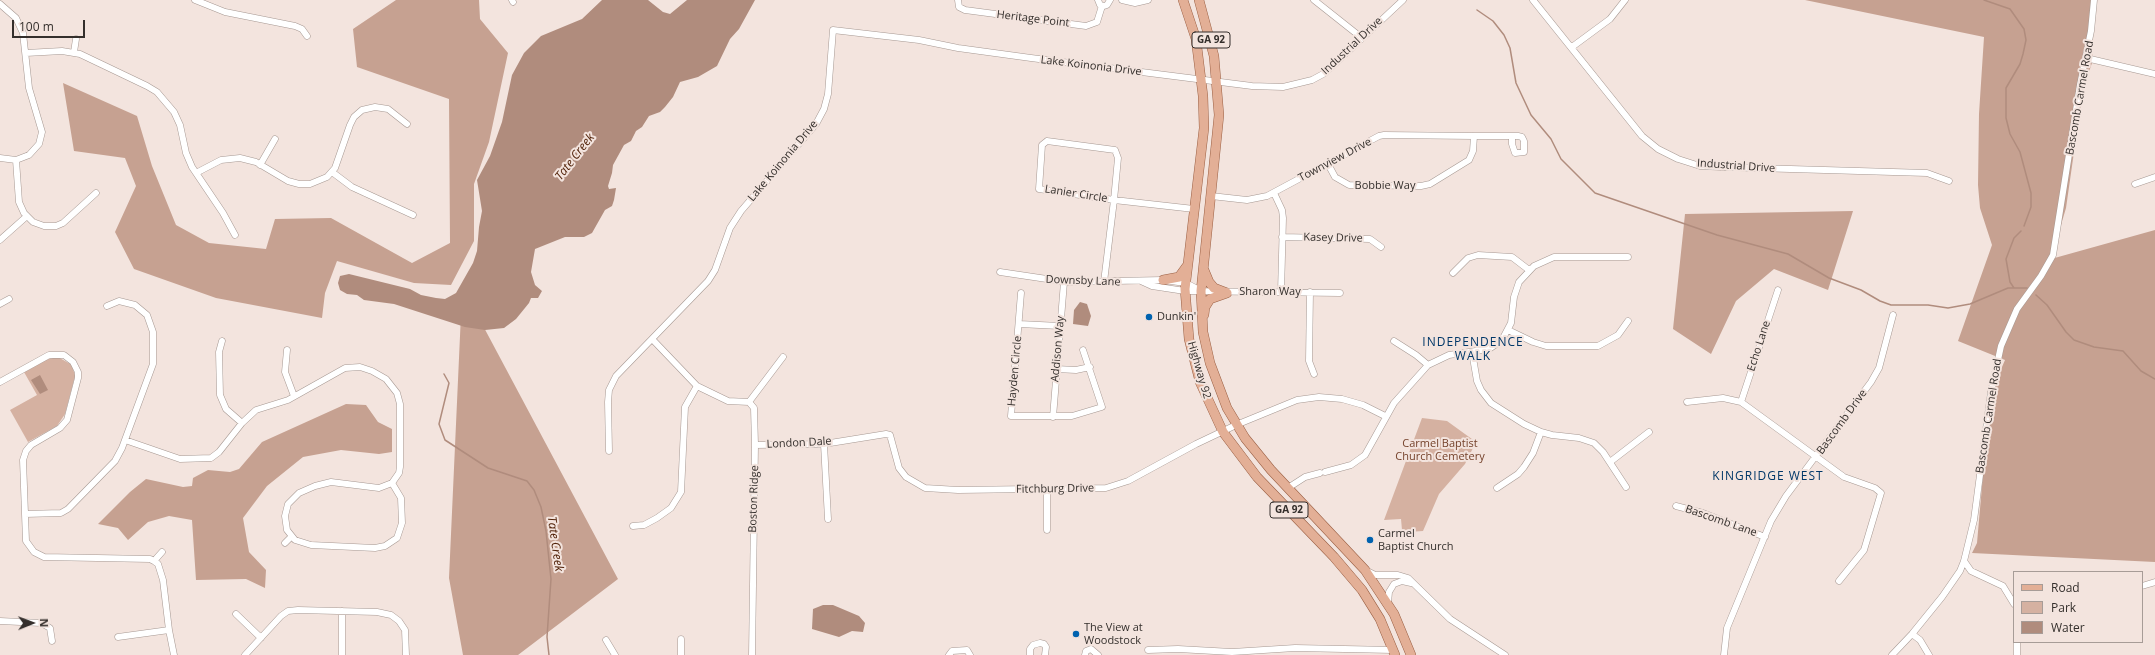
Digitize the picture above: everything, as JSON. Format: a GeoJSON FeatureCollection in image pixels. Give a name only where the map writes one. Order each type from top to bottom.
{"type":"FeatureCollection","features":[{"type":"Feature","properties":{"kind":"main road","name":"Highway 92"},"geometry":{"type":"LineString","coordinates":[[1183,0],[1196,39],[1202,80],[1204,128],[1185,287],[1186,312],[1193,360],[1207,401],[1223,432],[1257,477],[1352,578],[1374,610],[1394,653]]}},
{"type":"Feature","properties":{"kind":"main road","name":"Highway 92"},"geometry":{"type":"LineString","coordinates":[[1199,0],[1210,35],[1217,81],[1219,129],[1201,291],[1202,323],[1208,357],[1217,383],[1236,425],[1253,449],[1366,570],[1388,603],[1404,636],[1411,655]]}},
{"type":"Feature","properties":{"kind":"main road"},"geometry":{"type":"LineString","coordinates":[[1163,280],[1179,277],[1188,265]]}},
{"type":"Feature","properties":{"kind":"main road"},"geometry":{"type":"LineString","coordinates":[[1203,266],[1208,282],[1214,288],[1227,293]]}},
{"type":"Feature","properties":{"kind":"main road"},"geometry":{"type":"LineString","coordinates":[[1202,323],[1205,307],[1210,299],[1227,293]]}},
{"type":"Feature","properties":{"kind":"street"},"geometry":{"type":"LineString","coordinates":[[195,0],[225,12],[295,26],[302,29],[307,36]]}},
{"type":"Feature","properties":{"kind":"street","name":"Heritage Point"},"geometry":{"type":"LineString","coordinates":[[958,0],[959,6],[964,10],[1086,26],[1097,22],[1100,3]]}},
{"type":"Feature","properties":{"kind":"street"},"geometry":{"type":"LineString","coordinates":[[1100,3],[1107,5],[1110,0]]}},
{"type":"Feature","properties":{"kind":"street"},"geometry":{"type":"LineString","coordinates":[[1122,0],[1135,3],[1148,0]]}},
{"type":"Feature","properties":{"kind":"street"},"geometry":{"type":"LineString","coordinates":[[1314,0],[1362,38]]}},
{"type":"Feature","properties":{"kind":"street","name":"Industrial Drive"},"geometry":{"type":"LineString","coordinates":[[1202,80],[1271,87],[1283,87],[1302,83],[1325,72],[1403,0]]}},
{"type":"Feature","properties":{"kind":"street","name":"Industrial Drive"},"geometry":{"type":"LineString","coordinates":[[1533,0],[1642,136],[1658,149],[1678,159],[1700,166],[1927,173],[1949,181]]}},
{"type":"Feature","properties":{"kind":"street"},"geometry":{"type":"LineString","coordinates":[[1572,47],[1610,19],[1625,0]]}},
{"type":"Feature","properties":{"kind":"street","name":"Bascomb Carmel Road"},"geometry":{"type":"LineString","coordinates":[[1892,655],[1912,634],[1949,587],[1964,561],[1974,520],[1996,361],[2017,309],[2041,276],[2053,255],[2080,85],[2094,16],[2094,0]]}},
{"type":"Feature","properties":{"kind":"street"},"geometry":{"type":"LineString","coordinates":[[0,4],[9,10],[20,25],[26,53],[29,88],[40,122],[41,136],[34,151],[16,160],[0,158]]}},
{"type":"Feature","properties":{"kind":"street","name":"Lake Koinonia Drive"},"geometry":{"type":"LineString","coordinates":[[609,451],[608,402],[611,386],[624,367],[653,340],[708,281],[715,270],[730,228],[741,211],[816,124],[824,109],[828,94],[832,30],[920,40],[1000,54],[1202,80]]}},
{"type":"Feature","properties":{"kind":"street"},"geometry":{"type":"LineString","coordinates":[[74,52],[76,39]]}},
{"type":"Feature","properties":{"kind":"street"},"geometry":{"type":"LineString","coordinates":[[26,53],[62,50],[87,56],[147,86],[163,99],[177,118],[186,153],[196,173],[223,213],[235,235]]}},
{"type":"Feature","properties":{"kind":"street"},"geometry":{"type":"LineString","coordinates":[[2086,58],[2155,74]]}},
{"type":"Feature","properties":{"kind":"street"},"geometry":{"type":"LineString","coordinates":[[196,173],[215,162],[231,157],[244,158],[260,165],[282,179],[302,185],[319,182],[332,172],[339,162],[350,125],[354,117],[362,110],[374,107],[388,109],[407,124]]}},
{"type":"Feature","properties":{"kind":"street","name":"Townview Drive"},"geometry":{"type":"LineString","coordinates":[[1211,196],[1247,200],[1257,199],[1274,193],[1379,136],[1512,136]]}},
{"type":"Feature","properties":{"kind":"street","name":"Bobbie Way"},"geometry":{"type":"LineString","coordinates":[[1328,164],[1335,177],[1348,185],[1421,186],[1430,184],[1469,160],[1473,151],[1474,136]]}},
{"type":"Feature","properties":{"kind":"street"},"geometry":{"type":"LineString","coordinates":[[260,165],[275,139]]}},
{"type":"Feature","properties":{"kind":"street","name":"Lanier Circle"},"geometry":{"type":"LineString","coordinates":[[1104,282],[1114,200],[1118,158],[1115,150],[1048,141],[1042,145],[1039,189],[1114,200],[1194,209]]}},
{"type":"Feature","properties":{"kind":"street"},"geometry":{"type":"LineString","coordinates":[[16,160],[19,202],[27,216],[33,222],[44,226],[56,226],[70,218],[96,193]]}},
{"type":"Feature","properties":{"kind":"street"},"geometry":{"type":"LineString","coordinates":[[332,172],[352,187],[413,215]]}},
{"type":"Feature","properties":{"kind":"street"},"geometry":{"type":"LineString","coordinates":[[2135,184],[2155,177]]}},
{"type":"Feature","properties":{"kind":"street"},"geometry":{"type":"LineString","coordinates":[[1274,193],[1282,210],[1281,292]]}},
{"type":"Feature","properties":{"kind":"street"},"geometry":{"type":"LineString","coordinates":[[0,240],[27,216]]}},
{"type":"Feature","properties":{"kind":"street","name":"Kasey Drive"},"geometry":{"type":"LineString","coordinates":[[1282,238],[1370,239],[1381,247]]}},
{"type":"Feature","properties":{"kind":"street"},"geometry":{"type":"LineString","coordinates":[[1453,273],[1468,258],[1478,255],[1512,257],[1528,270]]}},
{"type":"Feature","properties":{"kind":"street"},"geometry":{"type":"LineString","coordinates":[[1288,488],[1305,477],[1351,465],[1364,455],[1385,416],[1394,403],[1428,365],[1449,355],[1472,352],[1494,346],[1502,340],[1508,330],[1517,288],[1528,270],[1539,262],[1554,258],[1628,258]]}},
{"type":"Feature","properties":{"kind":"street","name":"Downsby Lane"},"geometry":{"type":"LineString","coordinates":[[1000,272],[1064,282],[1163,280],[1201,291]]}},
{"type":"Feature","properties":{"kind":"street","name":"Downsby Lane"},"geometry":{"type":"LineString","coordinates":[[1142,281],[1152,286],[1185,287]]}},
{"type":"Feature","properties":{"kind":"street","name":"Addison Way"},"geometry":{"type":"LineString","coordinates":[[1053,417],[1064,282]]}},
{"type":"Feature","properties":{"kind":"street","name":"Echo Lane"},"geometry":{"type":"LineString","coordinates":[[1741,402],[1778,290]]}},
{"type":"Feature","properties":{"kind":"street","name":"Sharon Way"},"geometry":{"type":"LineString","coordinates":[[1201,291],[1227,293],[1340,293]]}},
{"type":"Feature","properties":{"kind":"street"},"geometry":{"type":"LineString","coordinates":[[1310,292],[1309,361],[1314,374]]}},
{"type":"Feature","properties":{"kind":"street","name":"Hayden Circle"},"geometry":{"type":"LineString","coordinates":[[1021,293],[1010,416],[1072,416],[1102,407],[1090,367],[1083,350]]}},
{"type":"Feature","properties":{"kind":"street"},"geometry":{"type":"LineString","coordinates":[[0,304],[9,298]]}},
{"type":"Feature","properties":{"kind":"street"},"geometry":{"type":"LineString","coordinates":[[25,514],[60,513],[68,509],[115,461],[125,440],[153,364],[153,332],[147,315],[136,305],[119,301],[107,306]]}},
{"type":"Feature","properties":{"kind":"street","name":"Bascomb Drive"},"geometry":{"type":"LineString","coordinates":[[1724,655],[1727,628],[1771,521],[1786,496],[1871,382],[1879,368],[1893,315]]}},
{"type":"Feature","properties":{"kind":"street"},"geometry":{"type":"LineString","coordinates":[[1508,330],[1533,342],[1546,346],[1598,346],[1618,335],[1628,321]]}},
{"type":"Feature","properties":{"kind":"street"},"geometry":{"type":"LineString","coordinates":[[1019,324],[1060,326]]}},
{"type":"Feature","properties":{"kind":"street"},"geometry":{"type":"LineString","coordinates":[[653,340],[697,386],[724,400],[749,402],[783,356]]}},
{"type":"Feature","properties":{"kind":"street"},"geometry":{"type":"LineString","coordinates":[[222,341],[219,352],[220,396],[226,409],[242,423]]}},
{"type":"Feature","properties":{"kind":"street"},"geometry":{"type":"LineString","coordinates":[[1394,341],[1416,355],[1428,365]]}},
{"type":"Feature","properties":{"kind":"street"},"geometry":{"type":"LineString","coordinates":[[287,350],[285,372],[294,396]]}},
{"type":"Feature","properties":{"kind":"street"},"geometry":{"type":"LineString","coordinates":[[1472,352],[1477,381],[1484,396],[1502,411],[1541,432],[1587,440],[1600,448],[1626,487]]}},
{"type":"Feature","properties":{"kind":"street"},"geometry":{"type":"LineString","coordinates":[[0,382],[43,357],[56,354],[69,358],[78,372],[67,420],[60,428],[31,445],[24,455],[22,464],[28,544],[34,552],[44,557],[150,559],[158,564],[163,580],[169,630],[174,655]]}},
{"type":"Feature","properties":{"kind":"street"},"geometry":{"type":"LineString","coordinates":[[125,440],[173,458],[184,460],[207,459],[219,452],[242,423],[256,410],[294,396],[350,367],[366,368],[390,383],[397,393],[400,404],[400,467],[392,483],[384,487],[374,489],[339,482],[326,482],[299,493],[288,504],[285,516],[286,527],[291,537],[299,542],[311,545],[375,548],[390,544],[399,534],[402,523],[401,498],[392,483]]}},
{"type":"Feature","properties":{"kind":"street"},"geometry":{"type":"LineString","coordinates":[[1056,369],[1076,370],[1090,367]]}},
{"type":"Feature","properties":{"kind":"street"},"geometry":{"type":"LineString","coordinates":[[633,526],[644,525],[657,518],[671,508],[681,492],[685,407],[697,386]]}},
{"type":"Feature","properties":{"kind":"street","name":"Fitchburg Drive"},"geometry":{"type":"LineString","coordinates":[[890,435],[900,468],[906,477],[925,488],[934,490],[1047,489],[1115,486],[1154,468],[1196,444],[1285,404],[1319,397],[1351,401],[1385,416]]}},
{"type":"Feature","properties":{"kind":"street"},"geometry":{"type":"LineString","coordinates":[[1688,402],[1723,398],[1741,402],[1844,477],[1875,488],[1881,493],[1864,550],[1838,581]]}},
{"type":"Feature","properties":{"kind":"street","name":"Boston Ridge"},"geometry":{"type":"LineString","coordinates":[[749,402],[754,408],[755,445],[752,655]]}},
{"type":"Feature","properties":{"kind":"street"},"geometry":{"type":"LineString","coordinates":[[1497,488],[1518,474],[1524,467],[1533,453],[1541,432]]}},
{"type":"Feature","properties":{"kind":"street"},"geometry":{"type":"LineString","coordinates":[[1610,462],[1649,432]]}},
{"type":"Feature","properties":{"kind":"street","name":"London Dale"},"geometry":{"type":"LineString","coordinates":[[755,445],[824,444],[879,434],[890,435]]}},
{"type":"Feature","properties":{"kind":"street"},"geometry":{"type":"LineString","coordinates":[[824,444],[828,519]]}},
{"type":"Feature","properties":{"kind":"street"},"geometry":{"type":"LineString","coordinates":[[1047,489],[1048,530]]}},
{"type":"Feature","properties":{"kind":"street","name":"Bascomb Lane"},"geometry":{"type":"LineString","coordinates":[[1676,506],[1703,513],[1765,537]]}},
{"type":"Feature","properties":{"kind":"street"},"geometry":{"type":"LineString","coordinates":[[285,543],[291,537]]}},
{"type":"Feature","properties":{"kind":"street"},"geometry":{"type":"LineString","coordinates":[[154,561],[162,552]]}},
{"type":"Feature","properties":{"kind":"street"},"geometry":{"type":"LineString","coordinates":[[1964,561],[1970,571],[1997,582],[2012,593]]}},
{"type":"Feature","properties":{"kind":"street"},"geometry":{"type":"LineString","coordinates":[[1366,570],[1375,574],[1404,576],[1417,586],[1460,627],[1505,655]]}},
{"type":"Feature","properties":{"kind":"street"},"geometry":{"type":"LineString","coordinates":[[1388,603],[1391,588],[1398,582],[1407,582],[1417,586]]}},
{"type":"Feature","properties":{"kind":"street"},"geometry":{"type":"LineString","coordinates":[[2143,586],[2155,582]]}},
{"type":"Feature","properties":{"kind":"street"},"geometry":{"type":"LineString","coordinates":[[245,655],[288,611],[377,612],[387,614],[395,617],[405,630],[406,655]]}},
{"type":"Feature","properties":{"kind":"street"},"geometry":{"type":"LineString","coordinates":[[342,612],[342,655]]}},
{"type":"Feature","properties":{"kind":"street"},"geometry":{"type":"LineString","coordinates":[[236,614],[261,638]]}},
{"type":"Feature","properties":{"kind":"street"},"geometry":{"type":"LineString","coordinates":[[0,621],[41,623],[50,628],[52,641]]}},
{"type":"Feature","properties":{"kind":"street"},"geometry":{"type":"LineString","coordinates":[[118,638],[169,630]]}},
{"type":"Feature","properties":{"kind":"street"},"geometry":{"type":"LineString","coordinates":[[1912,634],[1920,640],[1929,655]]}},
{"type":"Feature","properties":{"kind":"street"},"geometry":{"type":"LineString","coordinates":[[681,639],[681,655]]}},
{"type":"Feature","properties":{"kind":"street"},"geometry":{"type":"LineString","coordinates":[[606,640],[615,655]]}},
{"type":"Feature","properties":{"kind":"street"},"geometry":{"type":"LineString","coordinates":[[1030,655],[1033,645],[1040,643],[1044,644],[1046,647],[1045,655]]}},
{"type":"Feature","properties":{"kind":"street"},"geometry":{"type":"LineString","coordinates":[[2016,655],[2017,643]]}},
{"type":"Feature","properties":{"kind":"street"},"geometry":{"type":"LineString","coordinates":[[1148,650],[1178,649],[1232,652],[1295,648],[1394,653]]}},
{"type":"Feature","properties":{"kind":"street"},"geometry":{"type":"LineString","coordinates":[[1085,655],[1086,650],[1091,649],[1098,655]]}},
{"type":"Feature","properties":{"kind":"street"},"geometry":{"type":"LineString","coordinates":[[950,655],[952,651],[967,650],[970,655]]}},
{"type":"Feature","properties":{"kind":"green space"},"geometry":{"type":"Polygon","coordinates":[[[58,357],[72,365],[75,376],[65,414],[57,426],[28,442],[10,410],[37,395],[24,372],[44,360],[58,357]]]}},
{"type":"Feature","properties":{"kind":"green space","name":"Carmel Baptist Church Cemetery"},"geometry":{"type":"Polygon","coordinates":[[[1422,418],[1447,421],[1476,442],[1465,464],[1439,494],[1423,531],[1408,532],[1408,530],[1402,530],[1401,519],[1384,520],[1422,418]]]}},
{"type":"Feature","properties":{"kind":"shaded area"},"geometry":{"type":"Polygon","coordinates":[[[396,0],[479,0],[480,19],[508,53],[489,142],[474,184],[474,241],[451,285],[414,283],[337,261],[325,293],[322,318],[216,298],[134,269],[115,232],[136,186],[125,158],[74,151],[63,83],[137,116],[152,166],[176,225],[209,243],[266,249],[275,219],[331,218],[412,263],[450,243],[449,99],[357,67],[353,29],[396,0]]]}},
{"type":"Feature","properties":{"kind":"shaded area"},"geometry":{"type":"Polygon","coordinates":[[[1805,0],[2094,0],[2092,63],[2083,89],[2066,208],[2051,259],[2155,230],[2155,562],[1972,553],[1977,543],[1990,395],[2005,360],[1958,341],[1992,245],[1980,208],[1978,185],[1979,114],[1984,37],[1805,0]]]}},
{"type":"Feature","properties":{"kind":"shaded area"},"geometry":{"type":"Polygon","coordinates":[[[1853,211],[1828,290],[1774,269],[1736,301],[1711,354],[1673,329],[1685,214],[1853,211]]]}},
{"type":"Feature","properties":{"kind":"shaded area"},"geometry":{"type":"Polygon","coordinates":[[[462,292],[465,292],[618,579],[518,655],[463,655],[449,578],[462,292]]]}},
{"type":"Feature","properties":{"kind":"shaded area"},"geometry":{"type":"Polygon","coordinates":[[[346,404],[366,405],[378,422],[392,429],[392,452],[379,454],[341,450],[303,457],[267,486],[243,518],[249,552],[266,570],[265,588],[246,579],[196,580],[192,520],[169,516],[148,522],[128,540],[118,528],[98,524],[130,492],[146,479],[183,487],[192,486],[193,478],[208,470],[230,472],[239,469],[262,442],[346,404]]]}},
{"type":"Feature","properties":{"kind":"water"},"geometry":{"type":"Polygon","coordinates":[[[602,0],[648,0],[663,12],[670,14],[687,0],[755,0],[739,29],[730,39],[717,66],[698,77],[680,82],[673,97],[665,107],[660,112],[649,116],[642,127],[636,131],[631,141],[624,145],[613,165],[608,186],[609,189],[616,188],[612,206],[605,210],[592,233],[584,237],[565,237],[535,249],[531,272],[535,285],[542,291],[538,298],[531,298],[529,303],[516,319],[504,328],[485,330],[465,327],[394,304],[364,300],[357,295],[347,294],[340,290],[338,283],[340,276],[349,274],[410,289],[421,295],[436,298],[445,299],[456,293],[473,263],[477,251],[482,211],[477,180],[490,156],[502,122],[512,75],[524,53],[541,36],[582,19],[602,0]]]}},
{"type":"Feature","properties":{"kind":"water"},"geometry":{"type":"Polygon","coordinates":[[[1080,302],[1087,304],[1091,316],[1088,326],[1073,324],[1074,310],[1080,302]]]}},
{"type":"Feature","properties":{"kind":"water"},"geometry":{"type":"Polygon","coordinates":[[[40,375],[48,390],[40,394],[31,380],[40,375]]]}},
{"type":"Feature","properties":{"kind":"water"},"geometry":{"type":"Polygon","coordinates":[[[823,605],[833,605],[859,616],[865,623],[863,632],[852,631],[839,637],[812,629],[813,609],[823,605]]]}},
{"type":"Feature","properties":{"kind":"waterway"},"geometry":{"type":"LineString","coordinates":[[1984,0],[2010,9],[2024,29],[2026,40],[2020,64],[2006,88],[2006,118],[2010,134],[2020,152],[2031,193],[2031,207],[2024,226]]}},
{"type":"Feature","properties":{"kind":"waterway"},"geometry":{"type":"LineString","coordinates":[[1477,10],[1493,21],[1504,35],[1510,48],[1516,83],[1531,115],[1551,139],[1561,159],[1595,193],[1717,235],[1788,254],[1829,278],[1861,290],[1880,301],[1891,305],[1928,305],[1948,308],[1970,304],[2008,288],[2027,288]]}},
{"type":"Feature","properties":{"kind":"waterway"},"geometry":{"type":"LineString","coordinates":[[2014,288],[2010,282],[2006,259],[2014,238],[2021,231]]}},
{"type":"Feature","properties":{"kind":"waterway"},"geometry":{"type":"LineString","coordinates":[[2036,295],[2047,305],[2066,332],[2074,340],[2094,347],[2123,351],[2141,371],[2155,379]]}},
{"type":"Feature","properties":{"kind":"waterway","name":"Tate Creek"},"geometry":{"type":"LineString","coordinates":[[444,374],[449,383],[439,424],[445,440],[488,468],[527,481],[534,490],[541,507],[546,531],[551,579],[547,637],[549,655]]}},
{"type":"Feature","properties":{"kind":"place","name":"Dunkin'"},"geometry":{"type":"Point","coordinates":[1149,317]}},
{"type":"Feature","properties":{"kind":"place","name":"Carmel Baptist Church"},"geometry":{"type":"Point","coordinates":[1370,540]}},
{"type":"Feature","properties":{"kind":"place","name":"The View at Woodstock"},"geometry":{"type":"Point","coordinates":[1076,634]}},
{"type":"Feature","properties":{"kind":"district","name":"INDEPENDENCE WALK"},"geometry":{"type":"Point","coordinates":[1473,350]}},
{"type":"Feature","properties":{"kind":"district","name":"KINGRIDGE WEST"},"geometry":{"type":"Point","coordinates":[1768,477]}}]}
